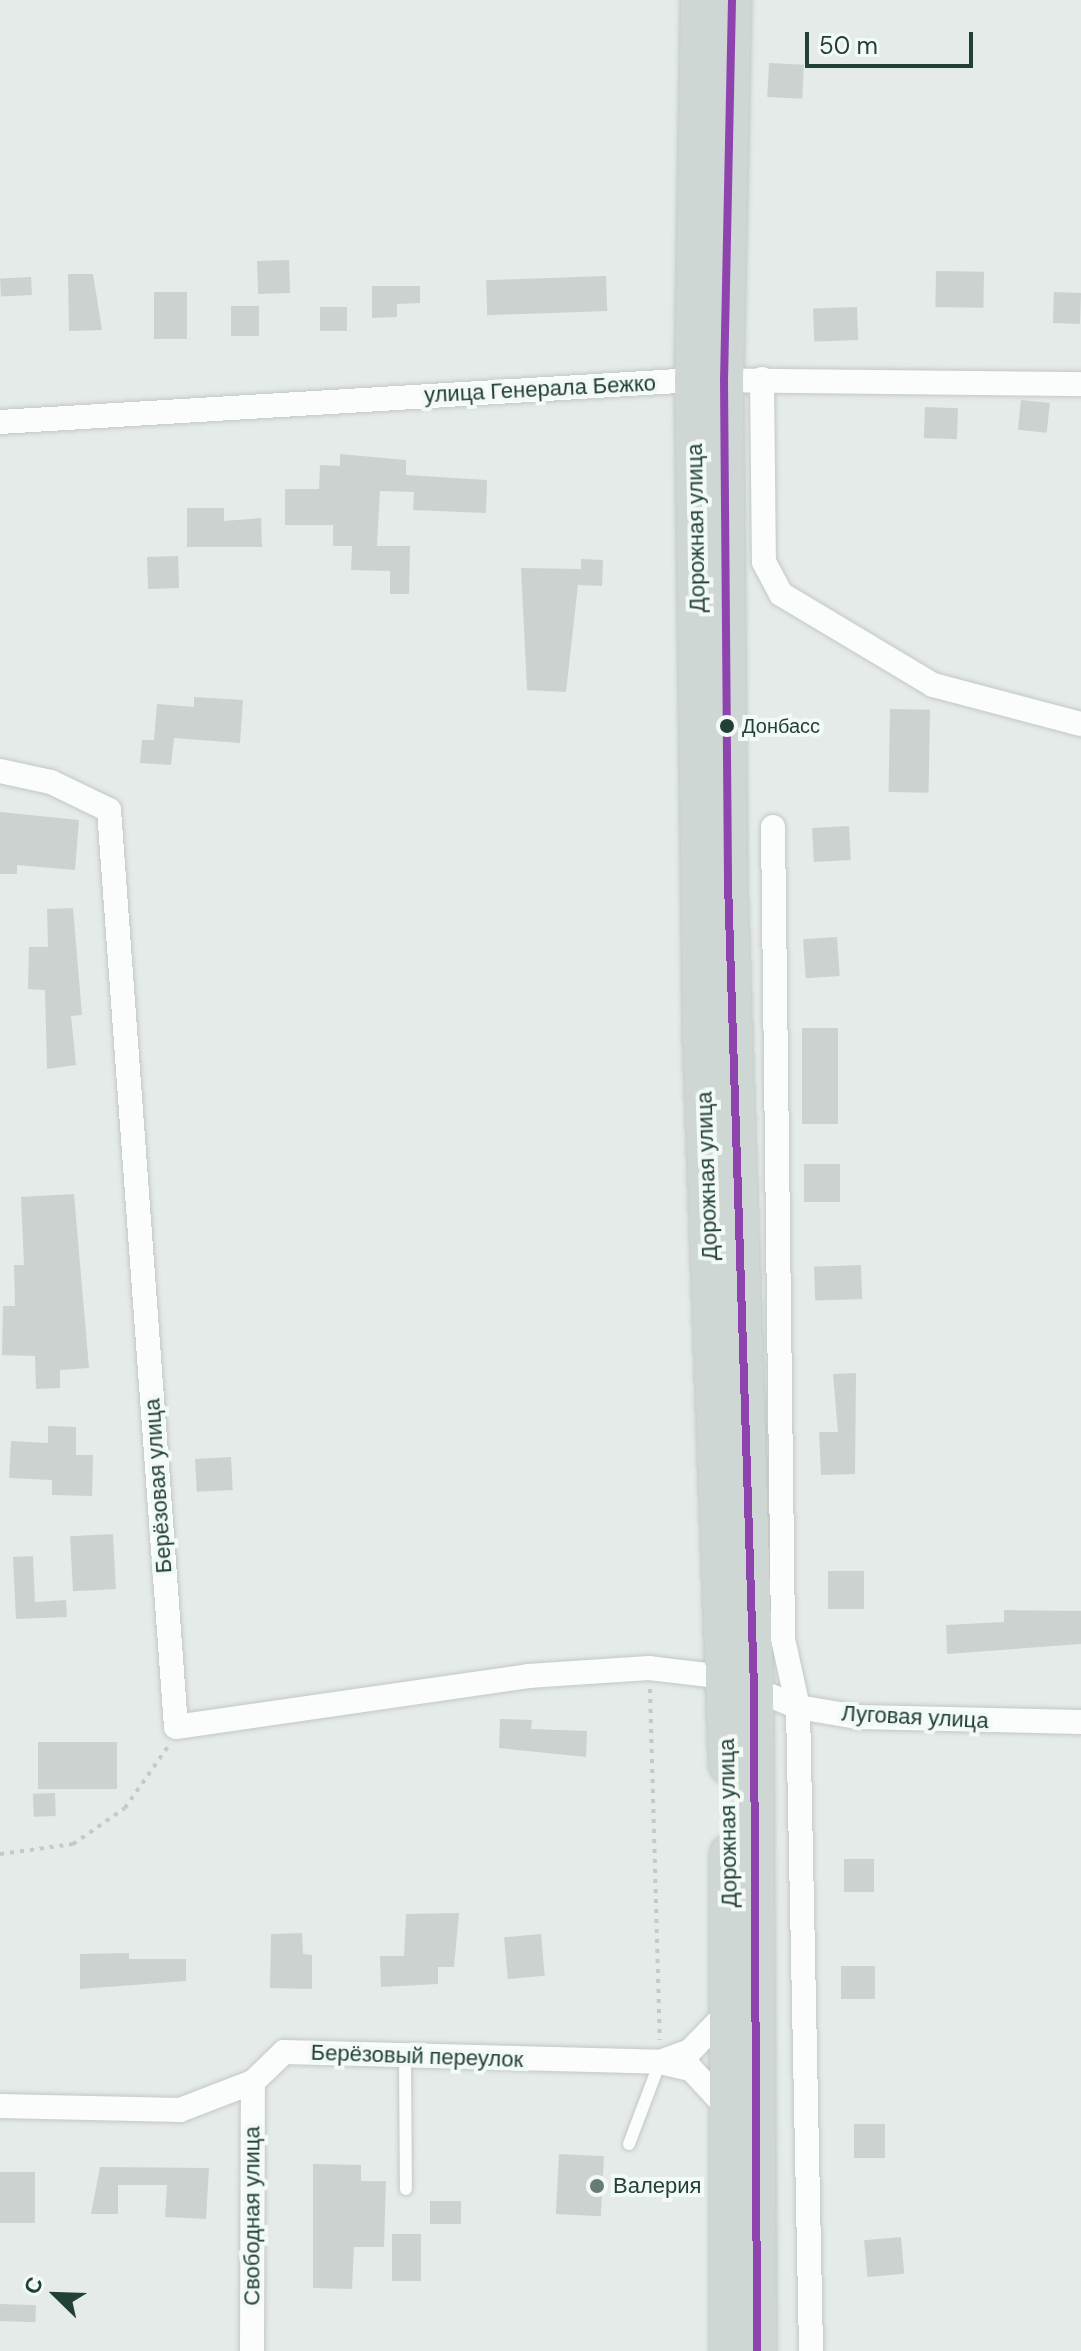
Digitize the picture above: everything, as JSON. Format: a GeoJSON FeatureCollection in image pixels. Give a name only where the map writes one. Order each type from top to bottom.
{"type":"FeatureCollection","features":[{"type":"Feature","properties":{"kind":"main road","name":"Дорожная улица"},"geometry":{"type":"LineString","coordinates":[[700,0],[709,380],[728,883],[740,1683],[757,2351]]}},
{"type":"Feature","properties":{"kind":"main road","name":"Дорожная улица"},"geometry":{"type":"LineString","coordinates":[[709,380],[732,0]]}},
{"type":"Feature","properties":{"kind":"main road","name":"Дорожная улица"},"geometry":{"type":"LineString","coordinates":[[729,2351],[730,2010],[740,1683]]}},
{"type":"Feature","properties":{"kind":"street"},"geometry":{"type":"LineString","coordinates":[[762,379],[764,562],[781,594],[933,685],[1081,724]]}},
{"type":"Feature","properties":{"kind":"street","name":"улица Генерала Бежко"},"geometry":{"type":"LineString","coordinates":[[0,422],[709,380],[1081,384]]}},
{"type":"Feature","properties":{"kind":"street","name":"Берёзовая улица"},"geometry":{"type":"LineString","coordinates":[[0,771],[51,782],[109,810],[176,1727]]}},
{"type":"Feature","properties":{"kind":"street"},"geometry":{"type":"LineString","coordinates":[[773,827],[783,1639],[798,1707],[811,2351]]}},
{"type":"Feature","properties":{"kind":"street"},"geometry":{"type":"LineString","coordinates":[[176,1727],[528,1676],[649,1668],[740,1683]]}},
{"type":"Feature","properties":{"kind":"street","name":"Луговая улица"},"geometry":{"type":"LineString","coordinates":[[740,1683],[798,1707],[858,1717],[1081,1722]]}},
{"type":"Feature","properties":{"kind":"street","name":"Берёзовый переулок"},"geometry":{"type":"LineString","coordinates":[[660,2062],[690,2051],[730,2010]]}},
{"type":"Feature","properties":{"kind":"street","name":"Берёзовый переулок"},"geometry":{"type":"LineString","coordinates":[[0,2106],[180,2110],[253,2082],[284,2052],[405,2058],[660,2062],[691,2069],[730,2111]]}},
{"type":"Feature","properties":{"kind":"street","name":"Свободная улица"},"geometry":{"type":"LineString","coordinates":[[252,2351],[253,2082]]}},
{"type":"Feature","properties":{"kind":"lane"},"geometry":{"type":"LineString","coordinates":[[405,2058],[406,2189]]}},
{"type":"Feature","properties":{"kind":"lane"},"geometry":{"type":"LineString","coordinates":[[629,2144],[660,2062]]}},
{"type":"Feature","properties":{"kind":"path"},"geometry":{"type":"LineString","coordinates":[[649,1668],[660,2062]]}},
{"type":"Feature","properties":{"kind":"path"},"geometry":{"type":"LineString","coordinates":[[0,1854],[73,1844],[125,1808],[163,1759],[176,1727]]}},
{"type":"Feature","properties":{"kind":"building"},"geometry":{"type":"Polygon","coordinates":[[[769,63],[804,65],[802,99],[767,97],[769,63]]]}},
{"type":"Feature","properties":{"kind":"building"},"geometry":{"type":"Polygon","coordinates":[[[289,260],[290,293],[258,294],[257,261],[289,260]]]}},
{"type":"Feature","properties":{"kind":"building"},"geometry":{"type":"Polygon","coordinates":[[[936,271],[984,272],[983,308],[935,307],[936,271]]]}},
{"type":"Feature","properties":{"kind":"building"},"geometry":{"type":"Polygon","coordinates":[[[68,274],[93,274],[102,330],[69,331],[68,274]]]}},
{"type":"Feature","properties":{"kind":"building"},"geometry":{"type":"Polygon","coordinates":[[[606,276],[607,311],[487,315],[486,280],[606,276]]]}},
{"type":"Feature","properties":{"kind":"building"},"geometry":{"type":"Polygon","coordinates":[[[31,277],[32,295],[1,297],[0,279],[31,277]]]}},
{"type":"Feature","properties":{"kind":"building"},"geometry":{"type":"Polygon","coordinates":[[[372,286],[420,286],[420,303],[397,304],[397,317],[372,318],[372,286]]]}},
{"type":"Feature","properties":{"kind":"building"},"geometry":{"type":"Polygon","coordinates":[[[154,292],[187,292],[187,339],[154,339],[154,292]]]}},
{"type":"Feature","properties":{"kind":"building"},"geometry":{"type":"Polygon","coordinates":[[[1054,292],[1081,293],[1080,324],[1053,323],[1054,292]]]}},
{"type":"Feature","properties":{"kind":"building"},"geometry":{"type":"Polygon","coordinates":[[[231,306],[259,306],[259,336],[231,336],[231,306]]]}},
{"type":"Feature","properties":{"kind":"building"},"geometry":{"type":"Polygon","coordinates":[[[320,307],[347,307],[347,331],[320,331],[320,307]]]}},
{"type":"Feature","properties":{"kind":"building"},"geometry":{"type":"Polygon","coordinates":[[[857,307],[858,340],[814,342],[813,309],[857,307]]]}},
{"type":"Feature","properties":{"kind":"building"},"geometry":{"type":"Polygon","coordinates":[[[1021,400],[1050,403],[1047,433],[1018,430],[1021,400]]]}},
{"type":"Feature","properties":{"kind":"building"},"geometry":{"type":"Polygon","coordinates":[[[925,407],[958,408],[957,439],[924,438],[925,407]]]}},
{"type":"Feature","properties":{"kind":"building"},"geometry":{"type":"Polygon","coordinates":[[[340,454],[406,460],[406,475],[487,480],[486,513],[413,510],[414,492],[380,491],[377,546],[410,546],[409,594],[390,594],[390,571],[351,570],[352,546],[333,546],[333,525],[285,525],[285,489],[319,489],[320,465],[340,466],[340,454]]]}},
{"type":"Feature","properties":{"kind":"building"},"geometry":{"type":"Polygon","coordinates":[[[187,508],[224,508],[224,521],[261,518],[262,547],[187,547],[187,508]]]}},
{"type":"Feature","properties":{"kind":"building"},"geometry":{"type":"Polygon","coordinates":[[[178,556],[179,588],[148,589],[147,557],[178,556]]]}},
{"type":"Feature","properties":{"kind":"building"},"geometry":{"type":"Polygon","coordinates":[[[581,559],[603,560],[602,586],[578,585],[566,692],[527,690],[521,568],[581,569],[581,559]]]}},
{"type":"Feature","properties":{"kind":"building"},"geometry":{"type":"Polygon","coordinates":[[[194,697],[243,700],[240,743],[174,738],[171,765],[140,763],[142,740],[154,740],[157,704],[194,707],[194,697]]]}},
{"type":"Feature","properties":{"kind":"building"},"geometry":{"type":"Polygon","coordinates":[[[890,709],[930,710],[929,793],[889,792],[890,709]]]}},
{"type":"Feature","properties":{"kind":"building"},"geometry":{"type":"Polygon","coordinates":[[[0,812],[79,820],[75,870],[17,865],[17,874],[0,874],[0,812]]]}},
{"type":"Feature","properties":{"kind":"building"},"geometry":{"type":"Polygon","coordinates":[[[849,826],[851,860],[814,862],[812,828],[849,826]]]}},
{"type":"Feature","properties":{"kind":"building"},"geometry":{"type":"Polygon","coordinates":[[[73,908],[82,1015],[71,1016],[76,1065],[47,1069],[45,990],[28,989],[29,947],[48,947],[47,909],[73,908]]]}},
{"type":"Feature","properties":{"kind":"building"},"geometry":{"type":"Polygon","coordinates":[[[837,937],[840,976],[806,978],[803,939],[837,937]]]}},
{"type":"Feature","properties":{"kind":"building"},"geometry":{"type":"Polygon","coordinates":[[[802,1028],[838,1028],[838,1124],[802,1124],[802,1028]]]}},
{"type":"Feature","properties":{"kind":"building"},"geometry":{"type":"Polygon","coordinates":[[[804,1164],[840,1164],[840,1202],[804,1202],[804,1164]]]}},
{"type":"Feature","properties":{"kind":"building"},"geometry":{"type":"Polygon","coordinates":[[[74,1194],[89,1368],[60,1370],[60,1388],[36,1389],[35,1356],[2,1355],[3,1306],[15,1306],[14,1265],[24,1265],[21,1197],[74,1194]]]}},
{"type":"Feature","properties":{"kind":"building"},"geometry":{"type":"Polygon","coordinates":[[[861,1265],[862,1299],[815,1301],[814,1267],[861,1265]]]}},
{"type":"Feature","properties":{"kind":"building"},"geometry":{"type":"Polygon","coordinates":[[[856,1373],[855,1474],[821,1475],[819,1432],[838,1432],[833,1374],[856,1373]]]}},
{"type":"Feature","properties":{"kind":"building"},"geometry":{"type":"Polygon","coordinates":[[[48,1426],[76,1427],[76,1455],[93,1455],[92,1496],[52,1495],[52,1480],[9,1478],[11,1441],[48,1443],[48,1426]]]}},
{"type":"Feature","properties":{"kind":"building"},"geometry":{"type":"Polygon","coordinates":[[[231,1457],[233,1490],[197,1492],[195,1459],[231,1457]]]}},
{"type":"Feature","properties":{"kind":"building"},"geometry":{"type":"Polygon","coordinates":[[[113,1534],[116,1589],[73,1591],[70,1536],[113,1534]]]}},
{"type":"Feature","properties":{"kind":"building"},"geometry":{"type":"Polygon","coordinates":[[[33,1556],[35,1602],[66,1600],[67,1617],[16,1619],[13,1557],[33,1556]]]}},
{"type":"Feature","properties":{"kind":"building"},"geometry":{"type":"Polygon","coordinates":[[[828,1571],[864,1571],[864,1609],[828,1609],[828,1571]]]}},
{"type":"Feature","properties":{"kind":"building"},"geometry":{"type":"Polygon","coordinates":[[[1004,1610],[1081,1611],[1081,1644],[947,1654],[946,1625],[1004,1622],[1004,1610]]]}},
{"type":"Feature","properties":{"kind":"building"},"geometry":{"type":"Polygon","coordinates":[[[500,1719],[532,1720],[531,1729],[587,1731],[586,1757],[499,1748],[500,1719]]]}},
{"type":"Feature","properties":{"kind":"building"},"geometry":{"type":"Polygon","coordinates":[[[38,1742],[117,1742],[117,1789],[38,1789],[38,1742]]]}},
{"type":"Feature","properties":{"kind":"building"},"geometry":{"type":"Polygon","coordinates":[[[55,1793],[56,1816],[34,1817],[33,1794],[55,1793]]]}},
{"type":"Feature","properties":{"kind":"building"},"geometry":{"type":"Polygon","coordinates":[[[844,1859],[874,1859],[874,1892],[844,1892],[844,1859]]]}},
{"type":"Feature","properties":{"kind":"building"},"geometry":{"type":"Polygon","coordinates":[[[459,1913],[454,1967],[438,1967],[438,1984],[381,1987],[380,1956],[404,1956],[406,1914],[459,1913]]]}},
{"type":"Feature","properties":{"kind":"building"},"geometry":{"type":"Polygon","coordinates":[[[302,1933],[303,1954],[312,1955],[312,1989],[270,1988],[271,1934],[302,1933]]]}},
{"type":"Feature","properties":{"kind":"building"},"geometry":{"type":"Polygon","coordinates":[[[541,1934],[545,1976],[508,1979],[504,1937],[541,1934]]]}},
{"type":"Feature","properties":{"kind":"building"},"geometry":{"type":"Polygon","coordinates":[[[129,1953],[129,1959],[186,1959],[186,1981],[80,1989],[80,1954],[129,1953]]]}},
{"type":"Feature","properties":{"kind":"building"},"geometry":{"type":"Polygon","coordinates":[[[841,1966],[875,1966],[875,1999],[841,1999],[841,1966]]]}},
{"type":"Feature","properties":{"kind":"building"},"geometry":{"type":"Polygon","coordinates":[[[854,2124],[885,2124],[885,2158],[854,2158],[854,2124]]]}},
{"type":"Feature","properties":{"kind":"building"},"geometry":{"type":"Polygon","coordinates":[[[559,2154],[604,2156],[601,2216],[556,2214],[559,2154]]]}},
{"type":"Feature","properties":{"kind":"building"},"geometry":{"type":"Polygon","coordinates":[[[313,2164],[361,2165],[361,2181],[386,2181],[384,2247],[354,2247],[352,2289],[313,2288],[313,2164]]]}},
{"type":"Feature","properties":{"kind":"building"},"geometry":{"type":"Polygon","coordinates":[[[100,2167],[209,2168],[206,2219],[165,2217],[167,2185],[118,2185],[118,2214],[91,2214],[100,2167]]]}},
{"type":"Feature","properties":{"kind":"building"},"geometry":{"type":"Polygon","coordinates":[[[0,2172],[35,2172],[35,2223],[0,2223],[0,2172]]]}},
{"type":"Feature","properties":{"kind":"building"},"geometry":{"type":"Polygon","coordinates":[[[430,2201],[461,2201],[461,2224],[430,2224],[430,2201]]]}},
{"type":"Feature","properties":{"kind":"building"},"geometry":{"type":"Polygon","coordinates":[[[392,2234],[421,2234],[421,2281],[392,2281],[392,2234]]]}},
{"type":"Feature","properties":{"kind":"building"},"geometry":{"type":"Polygon","coordinates":[[[901,2237],[904,2274],[867,2277],[864,2240],[901,2237]]]}},
{"type":"Feature","properties":{"kind":"building"},"geometry":{"type":"Polygon","coordinates":[[[0,2304],[36,2305],[35,2322],[0,2321],[0,2304]]]}},
{"type":"Feature","properties":{"kind":"transit line"},"geometry":{"type":"LineString","coordinates":[[732,0],[724,380],[728,883],[754,1689],[757,2351]]}},
{"type":"Feature","properties":{"kind":"place","name":"Донбасс"},"geometry":{"type":"Point","coordinates":[727,726]}},
{"type":"Feature","properties":{"kind":"place","name":"Валерия"},"geometry":{"type":"Point","coordinates":[597,2186]}}]}
